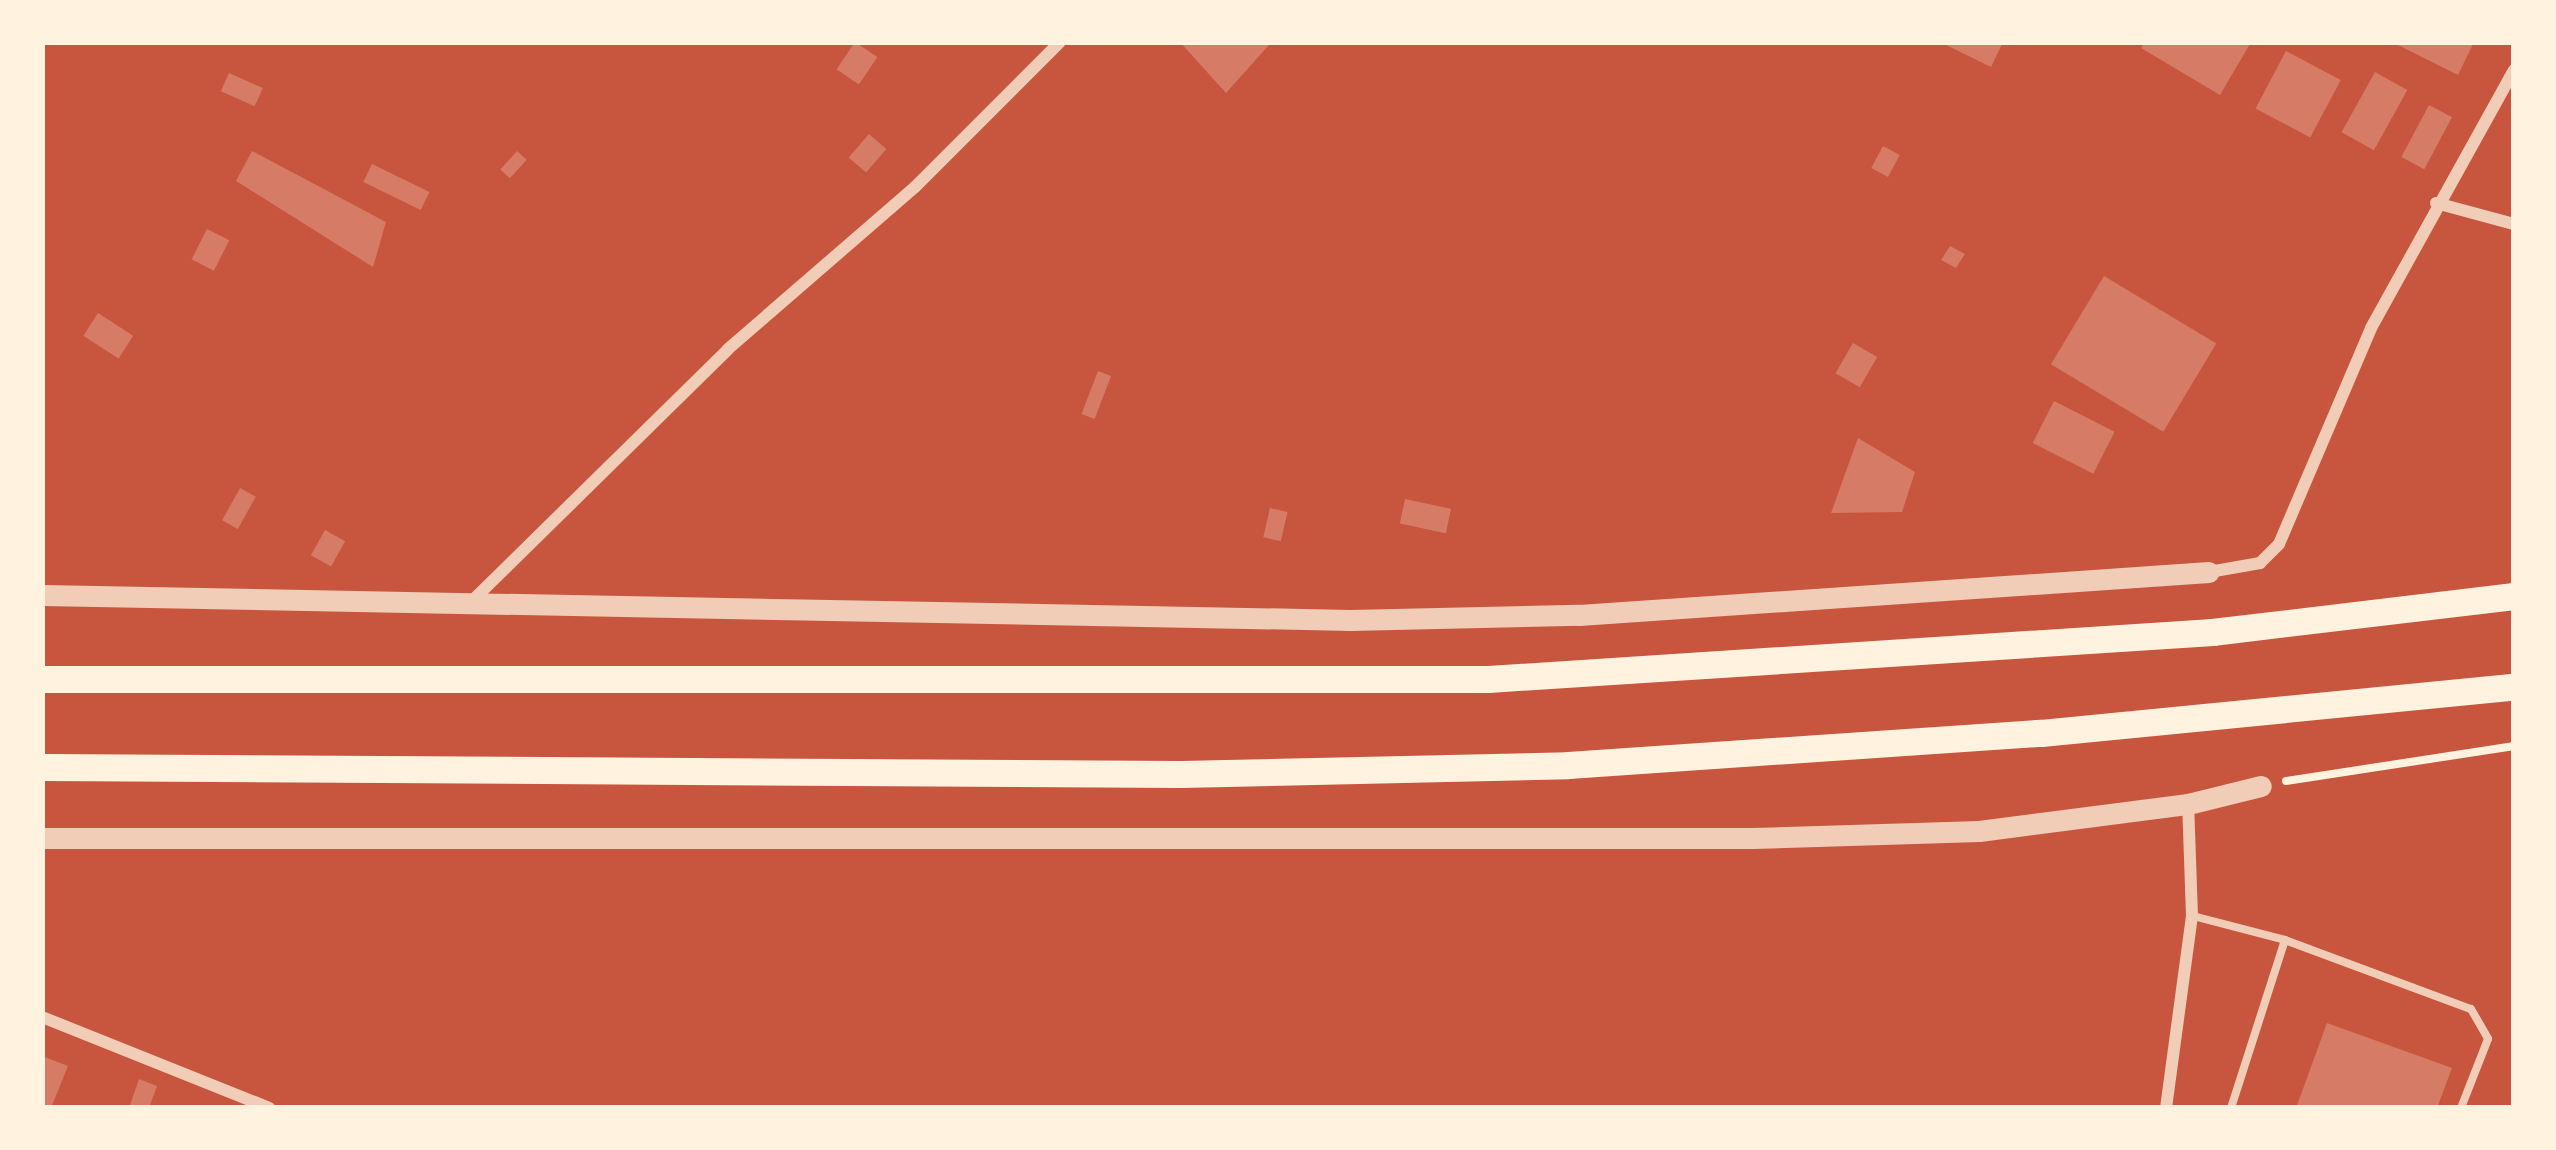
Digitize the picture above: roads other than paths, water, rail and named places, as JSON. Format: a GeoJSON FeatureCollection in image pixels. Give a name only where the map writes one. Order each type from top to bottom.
{"type":"FeatureCollection","features":[{"type":"Feature","properties":{"kind":"highway"},"geometry":{"type":"LineString","coordinates":[[42,679],[1511,678],[2212,632],[2514,596]]}},
{"type":"Feature","properties":{"kind":"highway"},"geometry":{"type":"LineString","coordinates":[[42,767],[1202,774],[1568,765],[2018,735],[2514,687]]}},
{"type":"Feature","properties":{"kind":"street"},"geometry":{"type":"LineString","coordinates":[[475,599],[761,318],[915,187],[1060,42]]}},
{"type":"Feature","properties":{"kind":"street"},"geometry":{"type":"LineString","coordinates":[[42,595],[475,599],[954,617],[1350,620],[1602,614],[2252,567],[2274,550],[2340,398],[2436,203],[2514,70]]}},
{"type":"Feature","properties":{"kind":"street"},"geometry":{"type":"LineString","coordinates":[[2436,203],[2514,224]]}},
{"type":"Feature","properties":{"kind":"street"},"geometry":{"type":"LineString","coordinates":[[42,838],[1753,838],[1979,831],[2188,804],[2261,786]]}},
{"type":"Feature","properties":{"kind":"street"},"geometry":{"type":"LineString","coordinates":[[2166,1108],[2192,916],[2188,804]]}},
{"type":"Feature","properties":{"kind":"street"},"geometry":{"type":"LineString","coordinates":[[42,1017],[270,1108]]}},
{"type":"Feature","properties":{"kind":"lane"},"geometry":{"type":"LineString","coordinates":[[2192,916],[2285,940],[2471,1009],[2488,1039],[2461,1108]]}},
{"type":"Feature","properties":{"kind":"lane"},"geometry":{"type":"LineString","coordinates":[[2231,1108],[2285,940]]}}]}
